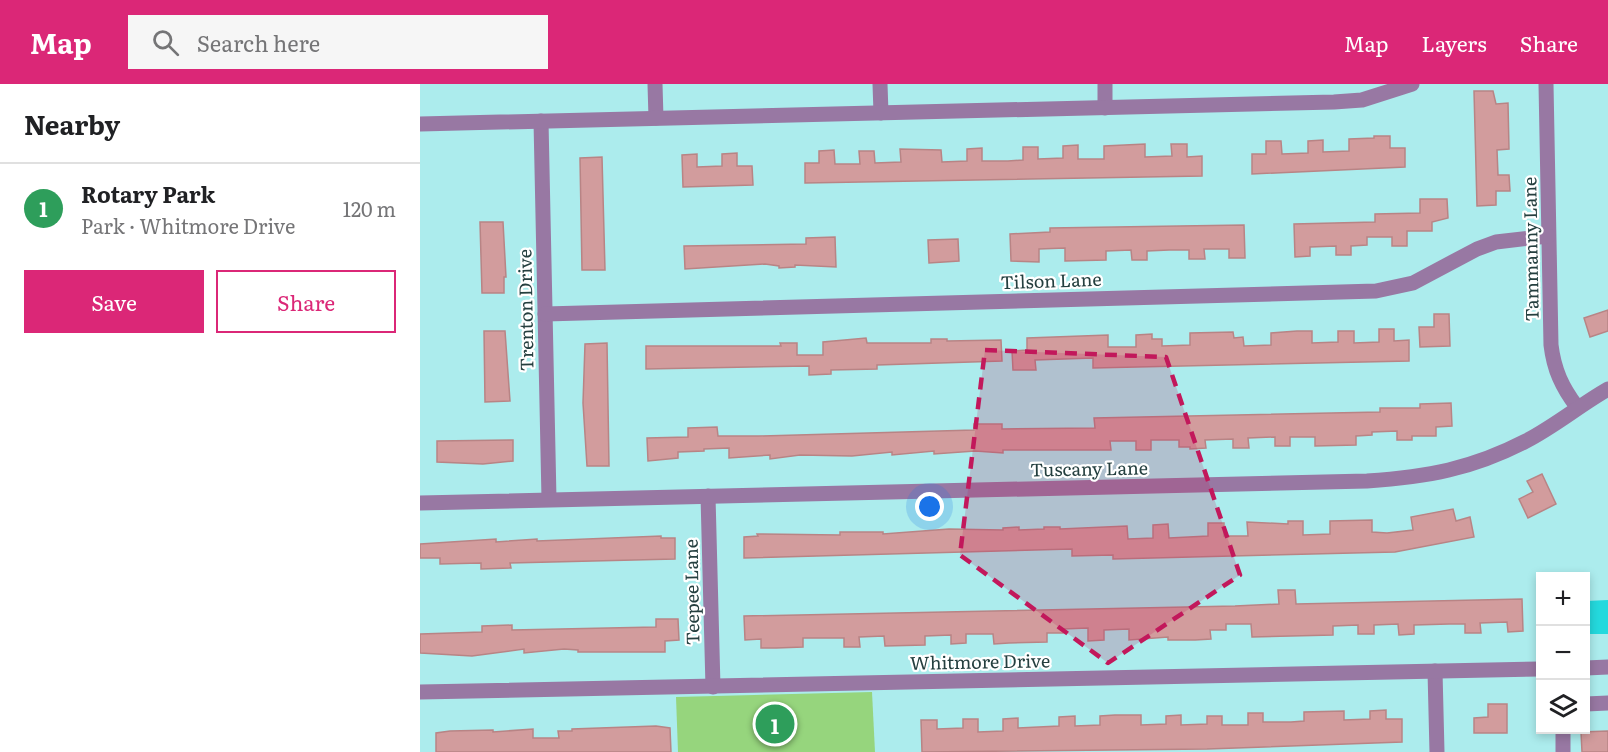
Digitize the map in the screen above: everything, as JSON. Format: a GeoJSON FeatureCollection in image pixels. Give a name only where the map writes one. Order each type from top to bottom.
{"type":"FeatureCollection","features":[{"type":"Feature","properties":{"kind":"street"},"geometry":{"type":"LineString","coordinates":[[655,84],[656,118]]}},
{"type":"Feature","properties":{"kind":"street"},"geometry":{"type":"LineString","coordinates":[[880,84],[881,113]]}},
{"type":"Feature","properties":{"kind":"street"},"geometry":{"type":"LineString","coordinates":[[1105,84],[1105,108]]}},
{"type":"Feature","properties":{"kind":"street","name":"Tammanny Lane"},"geometry":{"type":"LineString","coordinates":[[1546,84],[1552,357],[1562,388],[1577,406]]}},
{"type":"Feature","properties":{"kind":"street"},"geometry":{"type":"LineString","coordinates":[[420,124],[1334,102],[1362,100],[1404,86]]}},
{"type":"Feature","properties":{"kind":"street","name":"Trenton Drive"},"geometry":{"type":"LineString","coordinates":[[541,121],[549,499]]}},
{"type":"Feature","properties":{"kind":"street","name":"Tilson Lane"},"geometry":{"type":"LineString","coordinates":[[545,314],[1376,291],[1413,283],[1476,249],[1496,242],[1548,237]]}},
{"type":"Feature","properties":{"kind":"street","name":"Tuscany Lane"},"geometry":{"type":"LineString","coordinates":[[420,502],[1367,481],[1426,477],[1480,462],[1528,440],[1577,406],[1608,389]]}},
{"type":"Feature","properties":{"kind":"street","name":"Teepee Lane"},"geometry":{"type":"LineString","coordinates":[[708,496],[713,687]]}},
{"type":"Feature","properties":{"kind":"street"},"geometry":{"type":"LineString","coordinates":[[1590,668],[1608,668]]}},
{"type":"Feature","properties":{"kind":"street","name":"Whitmore Drive"},"geometry":{"type":"LineString","coordinates":[[420,692],[1536,669]]}},
{"type":"Feature","properties":{"kind":"street"},"geometry":{"type":"LineString","coordinates":[[1436,671],[1437,752]]}},
{"type":"Feature","properties":{"kind":"street"},"geometry":{"type":"LineString","coordinates":[[1590,704],[1608,703]]}},
{"type":"Feature","properties":{"kind":"street"},"geometry":{"type":"LineString","coordinates":[[1563,734],[1563,752]]}},
{"type":"Feature","properties":{"kind":"highlighted area"},"geometry":{"type":"Polygon","coordinates":[[[985,350],[1166,357],[1240,575],[1108,663],[960,555],[985,350]]]}},
{"type":"Feature","properties":{"kind":"green space"},"geometry":{"type":"Polygon","coordinates":[[[872,692],[875,752],[678,752],[676,697],[872,692]]]}},
{"type":"Feature","properties":{"kind":"water"},"geometry":{"type":"Polygon","coordinates":[[[1608,600],[1608,634],[1590,634],[1590,601],[1608,600]]]}},
{"type":"Feature","properties":{"kind":"building"},"geometry":{"type":"Polygon","coordinates":[[[1474,91],[1493,91],[1496,104],[1508,103],[1509,149],[1497,150],[1498,175],[1509,175],[1510,191],[1496,191],[1496,205],[1477,206],[1474,91]]]}},
{"type":"Feature","properties":{"kind":"building"},"geometry":{"type":"Polygon","coordinates":[[[1374,136],[1390,136],[1390,148],[1405,148],[1405,167],[1252,174],[1252,154],[1266,154],[1266,141],[1281,141],[1282,154],[1308,153],[1308,141],[1323,140],[1323,152],[1349,151],[1349,139],[1374,138],[1374,136]]]}},
{"type":"Feature","properties":{"kind":"building"},"geometry":{"type":"Polygon","coordinates":[[[1145,144],[1145,157],[1172,156],[1171,144],[1187,144],[1187,157],[1202,156],[1202,176],[805,183],[805,163],[819,163],[819,151],[834,150],[835,164],[860,164],[859,151],[874,151],[875,163],[901,162],[900,149],[941,150],[942,162],[967,161],[967,149],[982,148],[982,161],[1008,161],[1023,160],[1023,147],[1038,147],[1038,159],[1063,158],[1063,146],[1078,145],[1078,159],[1104,159],[1104,146],[1145,144]]]}},
{"type":"Feature","properties":{"kind":"building"},"geometry":{"type":"Polygon","coordinates":[[[737,153],[737,166],[752,166],[753,185],[683,187],[682,155],[697,154],[697,167],[722,166],[722,154],[737,153]]]}},
{"type":"Feature","properties":{"kind":"building"},"geometry":{"type":"Polygon","coordinates":[[[602,157],[605,270],[582,270],[580,158],[602,157]]]}},
{"type":"Feature","properties":{"kind":"building"},"geometry":{"type":"Polygon","coordinates":[[[1420,199],[1447,199],[1448,218],[1432,222],[1432,231],[1407,231],[1407,246],[1392,246],[1392,237],[1367,237],[1367,245],[1351,246],[1351,255],[1336,255],[1336,246],[1310,247],[1310,256],[1295,257],[1294,224],[1375,222],[1375,214],[1420,213],[1420,199]]]}},
{"type":"Feature","properties":{"kind":"building"},"geometry":{"type":"Polygon","coordinates":[[[480,222],[503,222],[506,277],[504,277],[504,293],[482,293],[480,222]]]}},
{"type":"Feature","properties":{"kind":"building"},"geometry":{"type":"Polygon","coordinates":[[[1244,225],[1245,258],[1229,258],[1229,249],[1204,249],[1205,259],[1189,259],[1189,250],[1169,250],[1147,251],[1147,260],[1132,260],[1131,250],[1106,251],[1106,260],[1065,261],[1065,248],[1039,249],[1039,262],[1011,261],[1010,234],[1050,232],[1050,228],[1244,225]]]}},
{"type":"Feature","properties":{"kind":"building"},"geometry":{"type":"Polygon","coordinates":[[[835,237],[836,267],[795,265],[795,267],[779,268],[779,266],[765,264],[685,269],[684,246],[806,244],[806,238],[835,237]]]}},
{"type":"Feature","properties":{"kind":"building"},"geometry":{"type":"Polygon","coordinates":[[[958,239],[959,261],[929,263],[928,240],[958,239]]]}},
{"type":"Feature","properties":{"kind":"building"},"geometry":{"type":"Polygon","coordinates":[[[1608,310],[1608,331],[1590,337],[1584,318],[1608,310]]]}},
{"type":"Feature","properties":{"kind":"building"},"geometry":{"type":"Polygon","coordinates":[[[1434,314],[1449,314],[1450,346],[1420,347],[1419,327],[1434,327],[1434,314]]]}},
{"type":"Feature","properties":{"kind":"building"},"geometry":{"type":"Polygon","coordinates":[[[1379,329],[1394,329],[1394,341],[1409,340],[1409,361],[1093,368],[1093,358],[1035,360],[1036,370],[1013,370],[1012,351],[1027,350],[1027,338],[1108,335],[1108,347],[1136,347],[1136,335],[1152,334],[1152,339],[1162,339],[1162,346],[1190,345],[1190,333],[1233,332],[1234,338],[1243,337],[1244,346],[1271,345],[1271,333],[1297,331],[1312,331],[1312,343],[1338,342],[1338,331],[1354,331],[1354,343],[1379,342],[1379,329]]]}},
{"type":"Feature","properties":{"kind":"building"},"geometry":{"type":"Polygon","coordinates":[[[484,331],[505,331],[510,401],[485,402],[484,331]]]}},
{"type":"Feature","properties":{"kind":"building"},"geometry":{"type":"Polygon","coordinates":[[[866,338],[867,343],[931,343],[931,339],[1001,340],[1002,361],[877,365],[877,369],[831,370],[831,374],[809,375],[809,366],[646,369],[646,346],[781,346],[780,343],[797,343],[797,355],[823,355],[823,342],[866,338]]]}},
{"type":"Feature","properties":{"kind":"building"},"geometry":{"type":"Polygon","coordinates":[[[607,343],[609,466],[587,466],[583,403],[585,344],[607,343]]]}},
{"type":"Feature","properties":{"kind":"building"},"geometry":{"type":"Polygon","coordinates":[[[1451,403],[1452,426],[1436,427],[1436,436],[1412,436],[1412,440],[1397,440],[1397,431],[1372,432],[1372,435],[1356,436],[1356,445],[1315,446],[1315,437],[1290,437],[1290,446],[1275,446],[1275,437],[1248,438],[1249,448],[1233,448],[1233,439],[1205,440],[1206,448],[1190,449],[1190,447],[1179,447],[1179,440],[1151,440],[1151,450],[1136,450],[1136,441],[1110,441],[1111,450],[1003,450],[1003,453],[975,451],[934,454],[934,451],[892,455],[892,452],[852,456],[800,455],[770,459],[770,455],[729,458],[729,448],[678,452],[678,458],[648,461],[647,438],[688,437],[688,428],[717,427],[718,436],[758,436],[974,430],[974,424],[1002,424],[1002,429],[1095,428],[1094,418],[1380,412],[1380,408],[1420,408],[1420,404],[1451,403]]]}},
{"type":"Feature","properties":{"kind":"building"},"geometry":{"type":"Polygon","coordinates":[[[513,440],[513,461],[483,464],[437,462],[437,441],[513,440]]]}},
{"type":"Feature","properties":{"kind":"building"},"geometry":{"type":"Polygon","coordinates":[[[1542,474],[1556,504],[1528,518],[1519,499],[1533,492],[1527,481],[1542,474]]]}},
{"type":"Feature","properties":{"kind":"building"},"geometry":{"type":"Polygon","coordinates":[[[1453,509],[1456,521],[1470,517],[1474,537],[1395,552],[1113,559],[1113,555],[1072,556],[1072,549],[744,558],[744,537],[758,536],[757,534],[840,535],[840,532],[883,532],[883,534],[949,529],[1003,530],[1003,528],[1019,527],[1019,530],[1044,529],[1044,527],[1060,527],[1060,529],[1127,526],[1128,539],[1153,538],[1153,525],[1168,524],[1169,538],[1208,536],[1208,523],[1224,523],[1224,536],[1248,536],[1247,522],[1288,524],[1288,521],[1303,521],[1303,535],[1330,534],[1330,521],[1372,520],[1372,532],[1387,533],[1413,530],[1411,517],[1453,509]]]}},
{"type":"Feature","properties":{"kind":"building"},"geometry":{"type":"Polygon","coordinates":[[[661,536],[661,538],[675,538],[675,559],[510,563],[511,568],[481,569],[481,563],[440,564],[440,558],[420,558],[420,544],[496,539],[496,542],[661,536]]]}},
{"type":"Feature","properties":{"kind":"building"},"geometry":{"type":"Polygon","coordinates":[[[1278,590],[1295,590],[1296,604],[1522,599],[1523,631],[1508,632],[1507,622],[1480,623],[1481,633],[1465,633],[1465,624],[1414,625],[1414,634],[1399,635],[1398,624],[1374,625],[1374,634],[1358,634],[1358,625],[1333,626],[1333,635],[1252,637],[1251,624],[1226,624],[1226,630],[1210,630],[1211,639],[1195,640],[1168,640],[1168,637],[1129,640],[1129,629],[1104,630],[1104,640],[1088,641],[1088,628],[1063,629],[1063,633],[1047,633],[1047,642],[994,644],[993,634],[966,634],[966,643],[951,644],[951,635],[925,636],[925,645],[885,646],[884,636],[859,637],[860,647],[844,647],[844,638],[803,638],[803,647],[776,648],[761,648],[761,639],[745,640],[744,616],[1279,604],[1278,590]]]}},
{"type":"Feature","properties":{"kind":"building"},"geometry":{"type":"Polygon","coordinates":[[[656,619],[678,619],[679,640],[665,641],[665,652],[578,652],[578,650],[564,649],[524,653],[524,649],[472,656],[420,653],[420,634],[482,632],[482,626],[512,625],[512,630],[656,627],[656,619]]]}},
{"type":"Feature","properties":{"kind":"building"},"geometry":{"type":"Polygon","coordinates":[[[1488,704],[1507,704],[1507,733],[1474,733],[1474,718],[1488,717],[1488,704]]]}},
{"type":"Feature","properties":{"kind":"building"},"geometry":{"type":"Polygon","coordinates":[[[1386,710],[1386,719],[1402,719],[1402,742],[1207,749],[922,752],[921,720],[937,720],[937,729],[963,728],[963,719],[978,719],[978,732],[1003,731],[1003,719],[1018,718],[1018,728],[1059,726],[1059,717],[1075,716],[1075,726],[1100,725],[1100,716],[1115,715],[1141,715],[1141,725],[1166,724],[1166,716],[1181,715],[1181,725],[1207,724],[1207,716],[1222,716],[1222,725],[1248,725],[1248,713],[1263,713],[1263,722],[1291,722],[1304,721],[1304,712],[1344,711],[1344,720],[1370,719],[1370,711],[1386,710]]]}},
{"type":"Feature","properties":{"kind":"building"},"geometry":{"type":"Polygon","coordinates":[[[656,726],[670,728],[671,752],[436,752],[436,733],[450,731],[493,730],[493,732],[533,729],[533,738],[559,738],[558,731],[572,731],[572,729],[656,726]]]}},
{"type":"Feature","properties":{"kind":"building"},"geometry":{"type":"Polygon","coordinates":[[[1608,731],[1608,752],[1582,752],[1581,734],[1590,734],[1590,732],[1608,731]]]}},
{"type":"Feature","properties":{"kind":"place","name":"Rotary Park"},"geometry":{"type":"Point","coordinates":[775,724]}}]}
